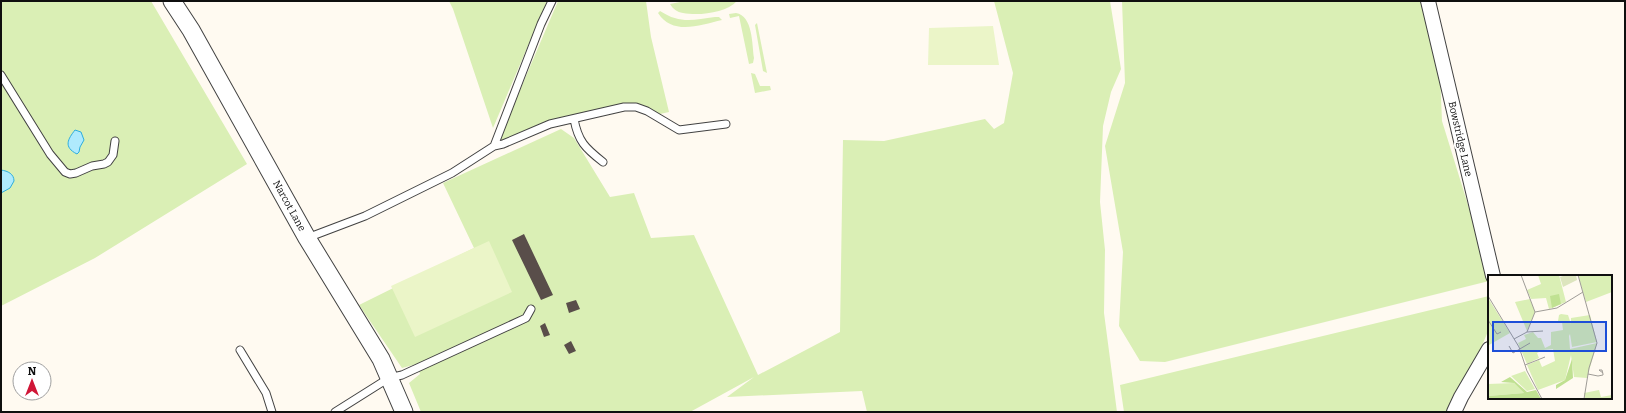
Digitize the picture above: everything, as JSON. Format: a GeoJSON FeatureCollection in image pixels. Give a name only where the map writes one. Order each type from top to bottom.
{"type":"FeatureCollection","features":[{"type":"Feature","properties":{"kind":"street","name":"Narcot Lane"},"geometry":{"type":"LineString","coordinates":[[172,1],[192,30],[307,238],[381,359],[404,412]]}},
{"type":"Feature","properties":{"kind":"street","name":"Bowstridge Lane"},"geometry":{"type":"LineString","coordinates":[[1428,1],[1493,275]]}},
{"type":"Feature","properties":{"kind":"street"},"geometry":{"type":"LineString","coordinates":[[1454,412],[1461,396],[1488,351]]}},
{"type":"Feature","properties":{"kind":"lane"},"geometry":{"type":"LineString","coordinates":[[494,146],[541,24],[552,1]]}},
{"type":"Feature","properties":{"kind":"lane"},"geometry":{"type":"LineString","coordinates":[[1,75],[50,154],[65,172],[76,173],[92,166],[108,162],[113,155],[115,141]]}},
{"type":"Feature","properties":{"kind":"lane"},"geometry":{"type":"LineString","coordinates":[[307,238],[365,216],[452,173],[494,146],[503,144],[550,124],[624,107],[636,107],[679,130],[726,124]]}},
{"type":"Feature","properties":{"kind":"lane"},"geometry":{"type":"LineString","coordinates":[[574,119],[577,133],[588,150],[603,162]]}},
{"type":"Feature","properties":{"kind":"lane"},"geometry":{"type":"LineString","coordinates":[[335,412],[389,378],[402,375],[526,318],[531,309]]}},
{"type":"Feature","properties":{"kind":"lane"},"geometry":{"type":"LineString","coordinates":[[240,350],[266,393],[272,412]]}},
{"type":"Feature","properties":{"kind":"green space"},"geometry":{"type":"Polygon","coordinates":[[[1,1],[151,1],[247,164],[95,258],[1,306],[1,1]]]}},
{"type":"Feature","properties":{"kind":"green space"},"geometry":{"type":"Polygon","coordinates":[[[449,1],[547,1],[493,128],[453,9],[449,1]]]}},
{"type":"Feature","properties":{"kind":"green space"},"geometry":{"type":"Polygon","coordinates":[[[558,1],[646,1],[651,37],[669,112],[660,114],[646,107],[631,104],[501,141],[500,137],[558,1]]]}},
{"type":"Feature","properties":{"kind":"green space"},"geometry":{"type":"Polygon","coordinates":[[[685,1],[737,1],[719,11],[704,14],[679,12],[670,4],[685,1]]]}},
{"type":"Feature","properties":{"kind":"green space"},"geometry":{"type":"Polygon","coordinates":[[[994,1],[1110,1],[1121,69],[1111,92],[1103,126],[1100,202],[1105,250],[1104,313],[1117,412],[867,412],[862,391],[727,397],[754,377],[690,412],[421,412],[409,383],[420,374],[417,364],[402,368],[359,305],[474,248],[443,183],[561,129],[574,138],[610,197],[634,193],[651,238],[694,235],[758,375],[840,332],[843,140],[884,141],[985,119],[994,129],[1004,123],[1013,73],[994,1]]]}},
{"type":"Feature","properties":{"kind":"green space"},"geometry":{"type":"Polygon","coordinates":[[[1122,1],[1428,1],[1439,49],[1442,121],[1490,275],[1488,275],[1488,281],[1165,362],[1140,361],[1119,326],[1123,252],[1105,146],[1125,83],[1122,1]]]}},
{"type":"Feature","properties":{"kind":"green space"},"geometry":{"type":"Polygon","coordinates":[[[660,11],[674,18],[680,19],[693,20],[719,17],[722,20],[696,26],[679,27],[664,20],[658,13],[660,11]]]}},
{"type":"Feature","properties":{"kind":"green space"},"geometry":{"type":"Polygon","coordinates":[[[736,13],[742,15],[749,25],[753,45],[753,63],[749,64],[739,16],[730,18],[729,14],[736,13]]]}},
{"type":"Feature","properties":{"kind":"green space"},"geometry":{"type":"Polygon","coordinates":[[[757,23],[767,73],[763,71],[755,25],[757,23]]]}},
{"type":"Feature","properties":{"kind":"green space"},"geometry":{"type":"Polygon","coordinates":[[[993,26],[999,65],[928,65],[929,28],[993,26]]]}},
{"type":"Feature","properties":{"kind":"green space"},"geometry":{"type":"Polygon","coordinates":[[[751,73],[755,74],[760,86],[770,86],[771,90],[755,93],[751,73]]]}},
{"type":"Feature","properties":{"kind":"green space"},"geometry":{"type":"Polygon","coordinates":[[[489,241],[512,292],[415,337],[391,286],[489,241]]]}},
{"type":"Feature","properties":{"kind":"green space"},"geometry":{"type":"Polygon","coordinates":[[[1488,296],[1488,331],[1454,412],[1124,412],[1120,385],[1488,296]]]}},
{"type":"Feature","properties":{"kind":"water"},"geometry":{"type":"Polygon","coordinates":[[[75,130],[81,132],[84,140],[77,154],[68,146],[70,137],[75,130]]]}},
{"type":"Feature","properties":{"kind":"water"},"geometry":{"type":"Polygon","coordinates":[[[1,170],[10,173],[13,176],[14,181],[10,188],[1,193],[1,170]]]}},
{"type":"Feature","properties":{"kind":"building"},"geometry":{"type":"Polygon","coordinates":[[[524,234],[553,295],[541,300],[512,240],[524,234]]]}},
{"type":"Feature","properties":{"kind":"building"},"geometry":{"type":"Polygon","coordinates":[[[576,300],[580,309],[569,313],[566,303],[576,300]]]}},
{"type":"Feature","properties":{"kind":"building"},"geometry":{"type":"Polygon","coordinates":[[[545,323],[550,335],[544,337],[540,326],[545,323]]]}},
{"type":"Feature","properties":{"kind":"building"},"geometry":{"type":"Polygon","coordinates":[[[571,341],[576,351],[569,354],[564,345],[571,341]]]}}]}
